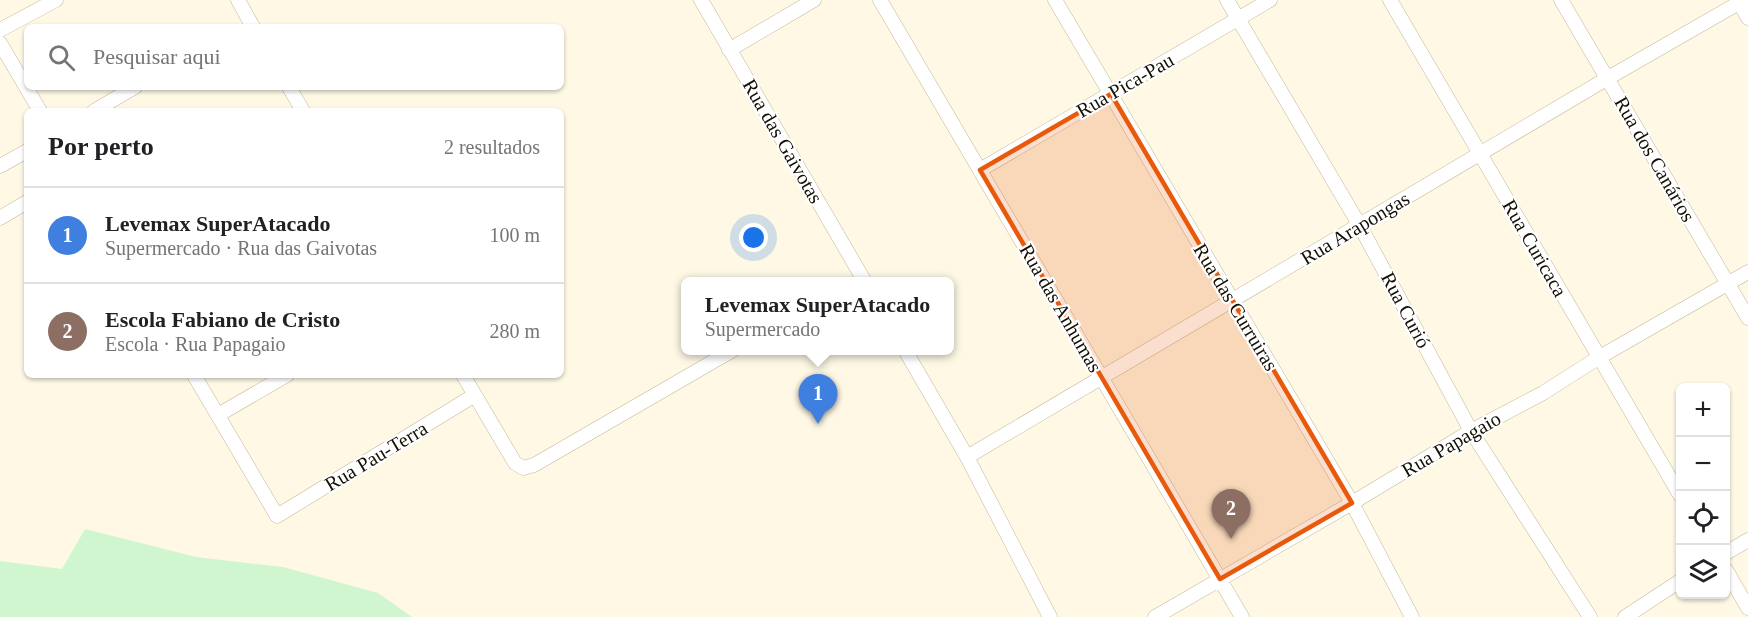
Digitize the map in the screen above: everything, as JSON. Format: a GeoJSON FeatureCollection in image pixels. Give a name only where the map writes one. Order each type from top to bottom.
{"type":"FeatureCollection","features":[{"type":"Feature","properties":{"kind":"street"},"geometry":{"type":"LineString","coordinates":[[0,30],[56,0]]}},
{"type":"Feature","properties":{"kind":"street"},"geometry":{"type":"LineString","coordinates":[[238,0],[251,23]]}},
{"type":"Feature","properties":{"kind":"street","name":"Rua das Gaivotas"},"geometry":{"type":"LineString","coordinates":[[700,0],[857,277]]}},
{"type":"Feature","properties":{"kind":"street"},"geometry":{"type":"LineString","coordinates":[[729,50],[814,0]]}},
{"type":"Feature","properties":{"kind":"street","name":"Rua das Anhumas"},"geometry":{"type":"LineString","coordinates":[[880,0],[1242,617]]}},
{"type":"Feature","properties":{"kind":"street","name":"Rua das Curruiras"},"geometry":{"type":"LineString","coordinates":[[1055,0],[1352,503],[1412,617]]}},
{"type":"Feature","properties":{"kind":"street","name":"Rua Curió"},"geometry":{"type":"LineString","coordinates":[[1227,0],[1360,226],[1471,430],[1590,617]]}},
{"type":"Feature","properties":{"kind":"street","name":"Rua Pica-Pau"},"geometry":{"type":"LineString","coordinates":[[980,170],[1270,0]]}},
{"type":"Feature","properties":{"kind":"street","name":"Rua Curicaca"},"geometry":{"type":"LineString","coordinates":[[1390,0],[1678,491]]}},
{"type":"Feature","properties":{"kind":"street","name":"Rua dos Canários"},"geometry":{"type":"LineString","coordinates":[[1561,0],[1748,318]]}},
{"type":"Feature","properties":{"kind":"street"},"geometry":{"type":"LineString","coordinates":[[1740,1],[1748,18]]}},
{"type":"Feature","properties":{"kind":"street","name":"Rua Arapongas"},"geometry":{"type":"LineString","coordinates":[[967,457],[1740,1]]}},
{"type":"Feature","properties":{"kind":"street"},"geometry":{"type":"LineString","coordinates":[[0,44],[24,84]]}},
{"type":"Feature","properties":{"kind":"street"},"geometry":{"type":"LineString","coordinates":[[27,90],[38,108]]}},
{"type":"Feature","properties":{"kind":"street"},"geometry":{"type":"LineString","coordinates":[[99,108],[130,90]]}},
{"type":"Feature","properties":{"kind":"street"},"geometry":{"type":"LineString","coordinates":[[291,90],[301,108]]}},
{"type":"Feature","properties":{"kind":"street"},"geometry":{"type":"LineString","coordinates":[[0,166],[24,152]]}},
{"type":"Feature","properties":{"kind":"street"},"geometry":{"type":"LineString","coordinates":[[0,218],[24,204]]}},
{"type":"Feature","properties":{"kind":"street","name":"Rua Papagaio"},"geometry":{"type":"LineString","coordinates":[[1155,617],[1352,503],[1471,430],[1543,393],[1598,358],[1748,272]]}},
{"type":"Feature","properties":{"kind":"street"},"geometry":{"type":"LineString","coordinates":[[465,378],[515,463],[523,468],[534,465],[726,355]]}},
{"type":"Feature","properties":{"kind":"street"},"geometry":{"type":"LineString","coordinates":[[907,355],[967,457],[1050,617]]}},
{"type":"Feature","properties":{"kind":"street"},"geometry":{"type":"LineString","coordinates":[[196,378],[218,415],[282,378]]}},
{"type":"Feature","properties":{"kind":"street","name":"Rua Pau-Terra"},"geometry":{"type":"LineString","coordinates":[[218,415],[277,516],[475,396]]}},
{"type":"Feature","properties":{"kind":"street"},"geometry":{"type":"LineString","coordinates":[[1730,550],[1748,540]]}},
{"type":"Feature","properties":{"kind":"street"},"geometry":{"type":"LineString","coordinates":[[1730,578],[1748,609]]}},
{"type":"Feature","properties":{"kind":"street"},"geometry":{"type":"LineString","coordinates":[[1625,617],[1676,584]]}},
{"type":"Feature","properties":{"kind":"highlighted area"},"geometry":{"type":"Polygon","coordinates":[[[1111,94],[1352,503],[1220,579],[980,170],[1111,94]]]}},
{"type":"Feature","properties":{"kind":"green space"},"geometry":{"type":"Polygon","coordinates":[[[85,529],[196,557],[283,567],[378,593],[412,617],[0,617],[0,561],[62,569],[85,529]]]}},
{"type":"Feature","properties":{"kind":"place","name":"Levemax SuperAtacado"},"geometry":{"type":"Point","coordinates":[818,424]}},
{"type":"Feature","properties":{"kind":"place","name":"Escola Fabiano de Cristo"},"geometry":{"type":"Point","coordinates":[1231,539]}}]}
